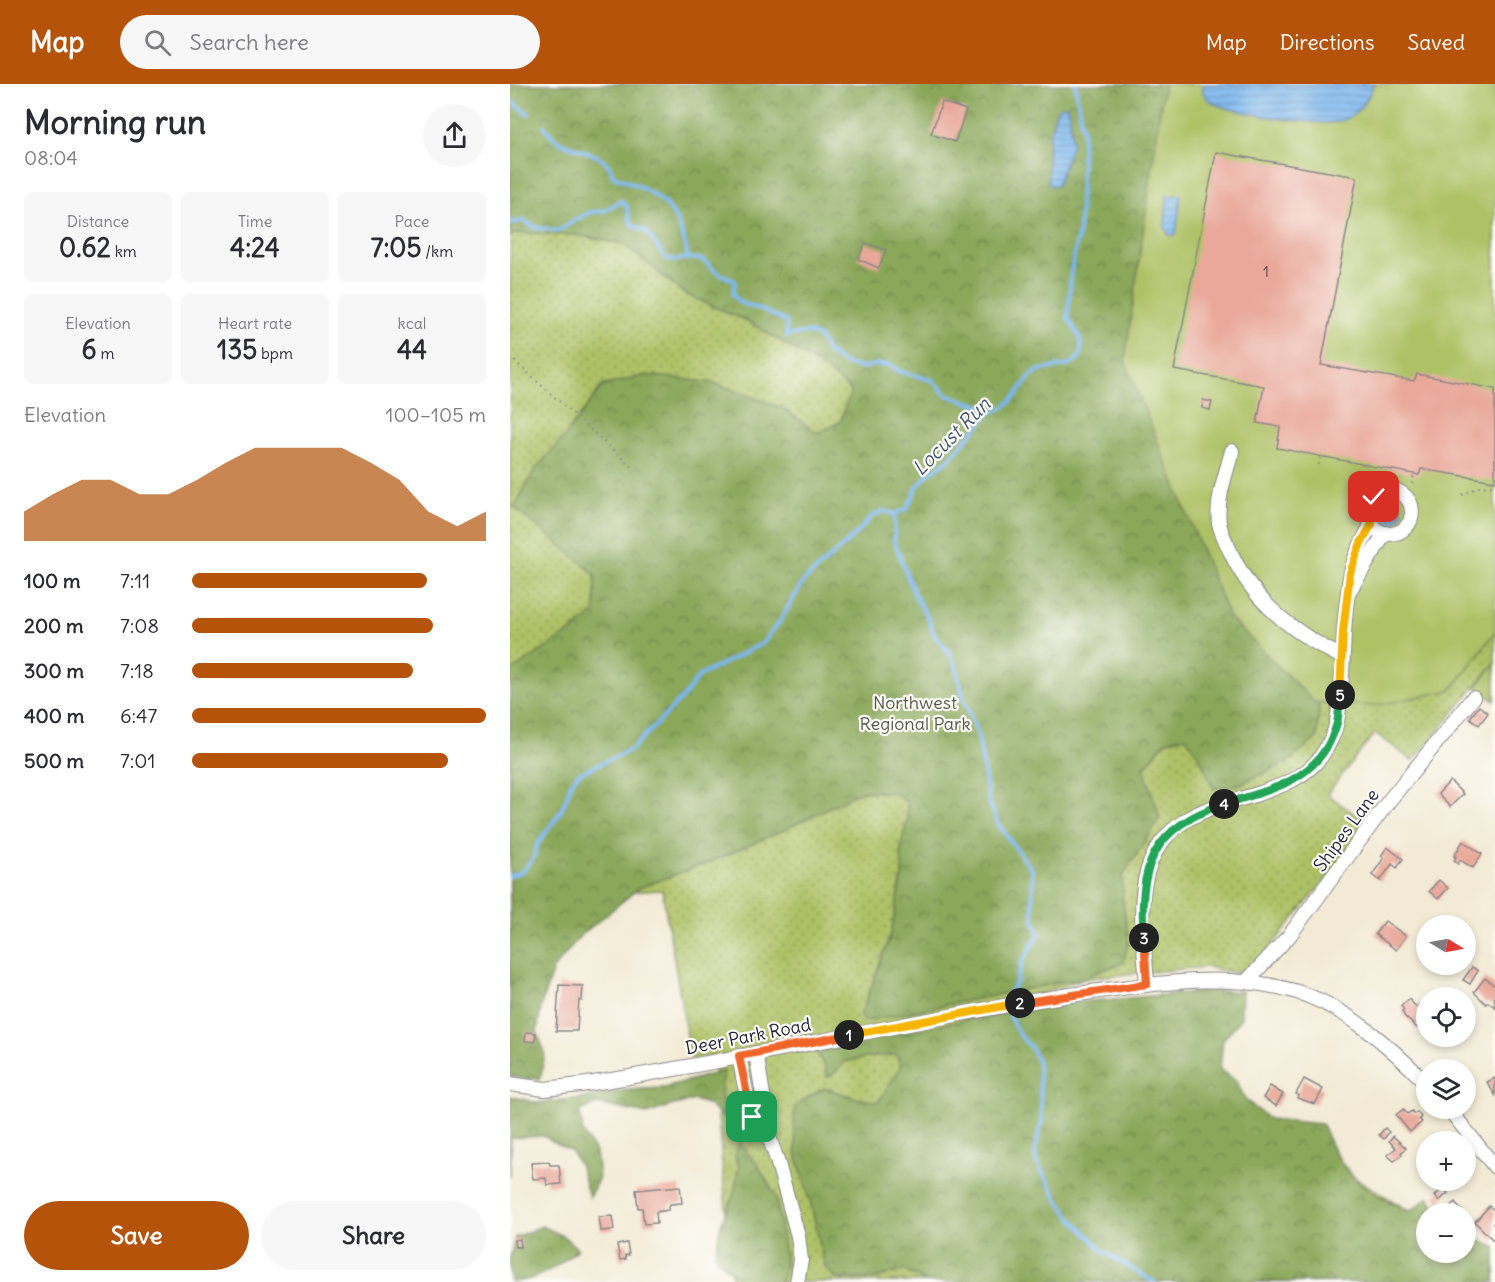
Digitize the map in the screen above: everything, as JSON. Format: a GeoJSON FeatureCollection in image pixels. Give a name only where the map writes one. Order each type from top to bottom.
{"type":"FeatureCollection","features":[{"type":"Feature","properties":{"kind":"street"},"geometry":{"type":"LineString","coordinates":[[1232,452],[1219,502],[1219,524],[1240,572],[1272,612],[1295,631],[1342,657]]}},
{"type":"Feature","properties":{"kind":"street"},"geometry":{"type":"LineString","coordinates":[[1387,490],[1401,492],[1410,502],[1412,516],[1410,523],[1399,532],[1385,533],[1372,524],[1368,510],[1374,497],[1387,490]]}},
{"type":"Feature","properties":{"kind":"street"},"geometry":{"type":"LineString","coordinates":[[1147,984],[1142,896],[1145,876],[1152,857],[1168,834],[1189,819],[1211,808],[1294,780],[1310,769],[1321,757],[1337,722],[1350,573],[1361,543],[1372,524]]}},
{"type":"Feature","properties":{"kind":"street"},"geometry":{"type":"LineString","coordinates":[[1348,593],[1385,533]]}},
{"type":"Feature","properties":{"kind":"street","name":"Shipes Lane"},"geometry":{"type":"LineString","coordinates":[[1246,982],[1289,936],[1388,802],[1473,698]]}},
{"type":"Feature","properties":{"kind":"street","name":"Deer Park Road"},"geometry":{"type":"LineString","coordinates":[[510,1084],[545,1089],[568,1087],[1023,1002],[1147,984],[1208,980],[1246,982],[1293,991],[1330,1006],[1383,1044],[1416,1074]]}},
{"type":"Feature","properties":{"kind":"street"},"geometry":{"type":"LineString","coordinates":[[756,1053],[767,1131],[798,1236],[801,1260],[796,1282]]}},
{"type":"Feature","properties":{"kind":"street"},"geometry":{"type":"LineString","coordinates":[[739,1056],[749,1108],[756,1123],[767,1131]]}},
{"type":"Feature","properties":{"kind":"street"},"geometry":{"type":"LineString","coordinates":[[1456,1119],[1495,1167]]}},
{"type":"Feature","properties":{"kind":"path"},"geometry":{"type":"LineString","coordinates":[[510,357],[633,468]]}},
{"type":"Feature","properties":{"kind":"path"},"geometry":{"type":"LineString","coordinates":[[1319,465],[1320,456]]}},
{"type":"Feature","properties":{"kind":"path"},"geometry":{"type":"LineString","coordinates":[[1412,484],[1414,474]]}},
{"type":"Feature","properties":{"kind":"path"},"geometry":{"type":"LineString","coordinates":[[1462,495],[1472,489],[1493,486],[1493,481]]}},
{"type":"Feature","properties":{"kind":"green space"},"geometry":{"type":"Polygon","coordinates":[[[510,84],[1166,84],[1316,676],[1319,709],[1317,738],[1288,762],[1240,784],[1214,789],[1199,756],[1186,737],[1166,741],[1144,768],[1160,818],[1122,877],[1129,942],[1123,963],[1082,978],[865,1021],[860,1017],[891,933],[902,876],[901,845],[907,820],[907,802],[895,793],[861,791],[784,830],[713,861],[639,888],[580,936],[553,969],[542,1002],[537,1032],[545,1053],[539,1079],[510,1076],[510,672],[576,628],[595,612],[595,574],[514,507],[534,471],[565,436],[602,386],[646,375],[714,383],[782,408],[818,433],[840,422],[851,391],[818,364],[749,322],[683,293],[624,244],[575,235],[518,233],[510,236],[510,84]]]}},
{"type":"Feature","properties":{"kind":"green space"},"geometry":{"type":"Polygon","coordinates":[[[1164,84],[1495,84],[1495,632],[1451,690],[1373,706],[1314,702],[1229,617],[1125,361],[1164,84]]]}},
{"type":"Feature","properties":{"kind":"green space","name":"Northwest Regional Park"},"geometry":{"type":"Polygon","coordinates":[[[591,212],[1451,690],[1495,632],[1495,663],[1413,761],[1375,733],[1327,794],[1370,825],[1251,968],[1236,973],[1206,967],[1096,977],[1040,994],[1106,1027],[1416,1215],[1416,1263],[1476,1262],[1495,1282],[732,1282],[713,1056],[691,1059],[662,890],[510,900],[510,223],[591,212]]]}},
{"type":"Feature","properties":{"kind":"green space"},"geometry":{"type":"Polygon","coordinates":[[[1495,663],[1495,701],[1476,687],[1495,663]]]}},
{"type":"Feature","properties":{"kind":"green space"},"geometry":{"type":"Polygon","coordinates":[[[1208,991],[1242,991],[1241,1018],[1223,1040],[1220,1069],[1236,1081],[1246,1100],[1269,1119],[1322,1124],[1334,1151],[1352,1176],[1368,1189],[1410,1211],[1416,1207],[1416,1263],[1476,1263],[1476,1238],[1495,1247],[1495,1282],[926,1282],[904,1270],[873,1279],[837,1279],[825,1267],[810,1200],[796,1153],[795,1107],[824,1088],[878,1102],[901,1067],[897,1055],[875,1056],[844,1062],[834,1074],[827,1077],[825,1067],[815,1050],[1019,1009],[1208,991]]]}},
{"type":"Feature","properties":{"kind":"green space"},"geometry":{"type":"Polygon","coordinates":[[[724,1071],[721,1093],[725,1119],[707,1104],[694,1100],[647,1114],[598,1104],[580,1111],[583,1133],[596,1153],[599,1178],[589,1197],[580,1167],[571,1151],[543,1136],[511,1138],[510,1177],[510,1096],[537,1103],[583,1098],[627,1090],[661,1088],[724,1071]]]}},
{"type":"Feature","properties":{"kind":"green space"},"geometry":{"type":"Polygon","coordinates":[[[739,1143],[757,1164],[776,1197],[785,1255],[785,1272],[780,1282],[743,1282],[715,1255],[721,1224],[733,1197],[739,1167],[735,1156],[739,1143]]]}},
{"type":"Feature","properties":{"kind":"green space"},"geometry":{"type":"Polygon","coordinates":[[[1429,1197],[1433,1203],[1421,1203],[1429,1197]]]}},
{"type":"Feature","properties":{"kind":"green space"},"geometry":{"type":"Polygon","coordinates":[[[542,1226],[563,1236],[578,1249],[547,1272],[529,1279],[510,1282],[510,1259],[515,1237],[542,1226]]]}},
{"type":"Feature","properties":{"kind":"water"},"geometry":{"type":"Polygon","coordinates":[[[1203,84],[1373,84],[1364,103],[1355,113],[1343,120],[1326,123],[1271,117],[1217,105],[1203,93],[1203,84]]]}},
{"type":"Feature","properties":{"kind":"water"},"geometry":{"type":"Polygon","coordinates":[[[1063,106],[1069,107],[1072,144],[1057,185],[1052,186],[1048,183],[1049,137],[1057,109],[1063,106]]]}},
{"type":"Feature","properties":{"kind":"water"},"geometry":{"type":"Polygon","coordinates":[[[1181,195],[1176,235],[1169,235],[1165,228],[1167,196],[1181,195]]]}},
{"type":"Feature","properties":{"kind":"water"},"geometry":{"type":"Polygon","coordinates":[[[1390,500],[1399,503],[1402,512],[1399,521],[1390,524],[1381,521],[1378,512],[1381,503],[1390,500]]]}},
{"type":"Feature","properties":{"kind":"building"},"geometry":{"type":"Polygon","coordinates":[[[942,102],[966,110],[955,142],[931,134],[942,102]]]}},
{"type":"Feature","properties":{"kind":"building"},"geometry":{"type":"Polygon","coordinates":[[[1216,152],[1357,177],[1321,365],[1414,381],[1417,374],[1495,389],[1495,481],[1421,469],[1419,475],[1277,448],[1280,427],[1257,423],[1264,386],[1174,370],[1216,152]]]}},
{"type":"Feature","properties":{"kind":"building"},"geometry":{"type":"Polygon","coordinates":[[[865,243],[886,250],[879,268],[858,259],[865,243]]]}},
{"type":"Feature","properties":{"kind":"building"},"geometry":{"type":"Polygon","coordinates":[[[1203,400],[1212,402],[1210,410],[1202,408],[1203,400]]]}},
{"type":"Feature","properties":{"kind":"building"},"geometry":{"type":"Polygon","coordinates":[[[1479,706],[1488,713],[1479,725],[1470,718],[1479,706]]]}},
{"type":"Feature","properties":{"kind":"building"},"geometry":{"type":"Polygon","coordinates":[[[1450,781],[1463,794],[1450,807],[1438,794],[1450,781]]]}},
{"type":"Feature","properties":{"kind":"building"},"geometry":{"type":"Polygon","coordinates":[[[1463,841],[1482,854],[1473,868],[1460,860],[1458,864],[1454,861],[1456,857],[1454,856],[1463,841]]]}},
{"type":"Feature","properties":{"kind":"building"},"geometry":{"type":"Polygon","coordinates":[[[1387,847],[1403,859],[1397,868],[1392,864],[1380,881],[1372,875],[1384,858],[1381,856],[1387,847]]]}},
{"type":"Feature","properties":{"kind":"building"},"geometry":{"type":"Polygon","coordinates":[[[1439,880],[1448,888],[1438,899],[1429,891],[1439,880]]]}},
{"type":"Feature","properties":{"kind":"building"},"geometry":{"type":"Polygon","coordinates":[[[1385,921],[1406,936],[1396,950],[1375,934],[1385,921]]]}},
{"type":"Feature","properties":{"kind":"building"},"geometry":{"type":"Polygon","coordinates":[[[1466,975],[1476,975],[1470,984],[1463,980],[1466,975]]]}},
{"type":"Feature","properties":{"kind":"building"},"geometry":{"type":"Polygon","coordinates":[[[1485,978],[1495,986],[1495,1007],[1488,1002],[1486,1004],[1476,994],[1476,989],[1485,978]]]}},
{"type":"Feature","properties":{"kind":"building"},"geometry":{"type":"Polygon","coordinates":[[[559,985],[583,986],[582,1001],[579,1000],[577,1031],[556,1031],[559,985]]]}},
{"type":"Feature","properties":{"kind":"building"},"geometry":{"type":"Polygon","coordinates":[[[1409,999],[1416,1007],[1416,1027],[1405,1017],[1401,1006],[1409,999]]]}},
{"type":"Feature","properties":{"kind":"building"},"geometry":{"type":"Polygon","coordinates":[[[526,1032],[536,1033],[535,1042],[525,1041],[526,1032]]]}},
{"type":"Feature","properties":{"kind":"building"},"geometry":{"type":"Polygon","coordinates":[[[1495,1078],[1495,1095],[1487,1082],[1495,1078]]]}},
{"type":"Feature","properties":{"kind":"building"},"geometry":{"type":"Polygon","coordinates":[[[1304,1079],[1323,1089],[1315,1104],[1297,1098],[1296,1094],[1304,1079]]]}},
{"type":"Feature","properties":{"kind":"building"},"geometry":{"type":"Polygon","coordinates":[[[1270,1086],[1283,1094],[1276,1106],[1263,1098],[1270,1086]]]}},
{"type":"Feature","properties":{"kind":"building"},"geometry":{"type":"Polygon","coordinates":[[[1403,1109],[1407,1114],[1412,1111],[1414,1114],[1416,1113],[1416,1119],[1422,1122],[1410,1132],[1396,1115],[1403,1109]]]}},
{"type":"Feature","properties":{"kind":"building"},"geometry":{"type":"Polygon","coordinates":[[[1385,1128],[1389,1132],[1384,1139],[1379,1135],[1385,1128]]]}},
{"type":"Feature","properties":{"kind":"building"},"geometry":{"type":"Polygon","coordinates":[[[1393,1136],[1406,1148],[1401,1153],[1402,1155],[1394,1161],[1387,1155],[1396,1148],[1389,1141],[1393,1136]]]}},
{"type":"Feature","properties":{"kind":"building"},"geometry":{"type":"Polygon","coordinates":[[[549,1162],[550,1165],[559,1165],[561,1184],[547,1185],[546,1178],[533,1179],[531,1163],[549,1162]]]}},
{"type":"Feature","properties":{"kind":"building"},"geometry":{"type":"Polygon","coordinates":[[[680,1186],[682,1203],[670,1204],[668,1210],[656,1212],[657,1223],[644,1224],[642,1208],[638,1208],[636,1190],[680,1186]]]}},
{"type":"Feature","properties":{"kind":"building"},"geometry":{"type":"Polygon","coordinates":[[[1440,1191],[1448,1193],[1439,1201],[1435,1196],[1440,1191]]]}},
{"type":"Feature","properties":{"kind":"building"},"geometry":{"type":"Polygon","coordinates":[[[1489,1206],[1495,1211],[1493,1224],[1495,1225],[1495,1242],[1476,1223],[1489,1206]]]}},
{"type":"Feature","properties":{"kind":"building"},"geometry":{"type":"Polygon","coordinates":[[[612,1216],[614,1230],[601,1231],[599,1217],[612,1216]]]}},
{"type":"Feature","properties":{"kind":"building"},"geometry":{"type":"Polygon","coordinates":[[[520,1239],[521,1247],[515,1247],[514,1240],[520,1239]]]}},
{"type":"Feature","properties":{"kind":"building"},"geometry":{"type":"Polygon","coordinates":[[[627,1243],[629,1255],[625,1255],[626,1259],[620,1260],[617,1245],[627,1243]]]}},
{"type":"Feature","properties":{"kind":"waterway","name":"Locust Run"},"geometry":{"type":"LineString","coordinates":[[510,876],[523,871],[534,857],[537,845],[559,814],[571,783],[578,774],[632,749],[684,696],[699,676],[763,643],[780,621],[803,582],[858,532],[871,517],[883,511],[895,514],[907,509],[917,487],[929,473],[947,461],[990,413],[1004,407],[1015,397],[1031,375],[1040,370],[1070,365],[1080,356],[1080,338],[1068,318],[1071,271],[1079,231],[1083,131],[1075,84]]}},
{"type":"Feature","properties":{"kind":"waterway"},"geometry":{"type":"LineString","coordinates":[[510,101],[529,114]]}},
{"type":"Feature","properties":{"kind":"waterway"},"geometry":{"type":"LineString","coordinates":[[544,126],[557,140],[598,157],[610,168],[613,176],[643,189],[665,204],[679,226],[688,258]]}},
{"type":"Feature","properties":{"kind":"waterway"},"geometry":{"type":"LineString","coordinates":[[510,223],[525,221],[534,227],[558,231],[591,212],[604,211],[620,201],[626,205],[631,224],[648,233],[665,258],[703,260],[718,273],[735,281],[733,294],[739,302],[787,322],[786,336],[810,333],[820,338],[827,352],[843,363],[862,368],[873,365],[890,365],[899,371],[932,380],[947,395],[980,406],[990,413]]}},
{"type":"Feature","properties":{"kind":"waterway"},"geometry":{"type":"LineString","coordinates":[[895,514],[894,541],[915,596],[929,620],[934,635],[950,653],[956,667],[963,696],[978,735],[989,802],[998,824],[1032,870],[1033,918],[1039,934],[1022,962],[1017,981],[1007,997]]}},
{"type":"Feature","properties":{"kind":"waterway"},"geometry":{"type":"LineString","coordinates":[[1008,1012],[1018,1033],[1032,1049],[1038,1062],[1042,1121],[1035,1150],[1036,1161],[1061,1205],[1104,1252],[1154,1282]]}},
{"type":"Feature","properties":{"kind":"route"},"geometry":{"type":"LineString","coordinates":[[752,1117],[739,1056],[1023,1002],[1147,984],[1142,921],[1143,883],[1152,857],[1168,834],[1189,819],[1211,808],[1294,780],[1310,769],[1321,757],[1332,736],[1337,722],[1343,632],[1350,573],[1355,556],[1372,524],[1368,510],[1374,497]]}}]}
